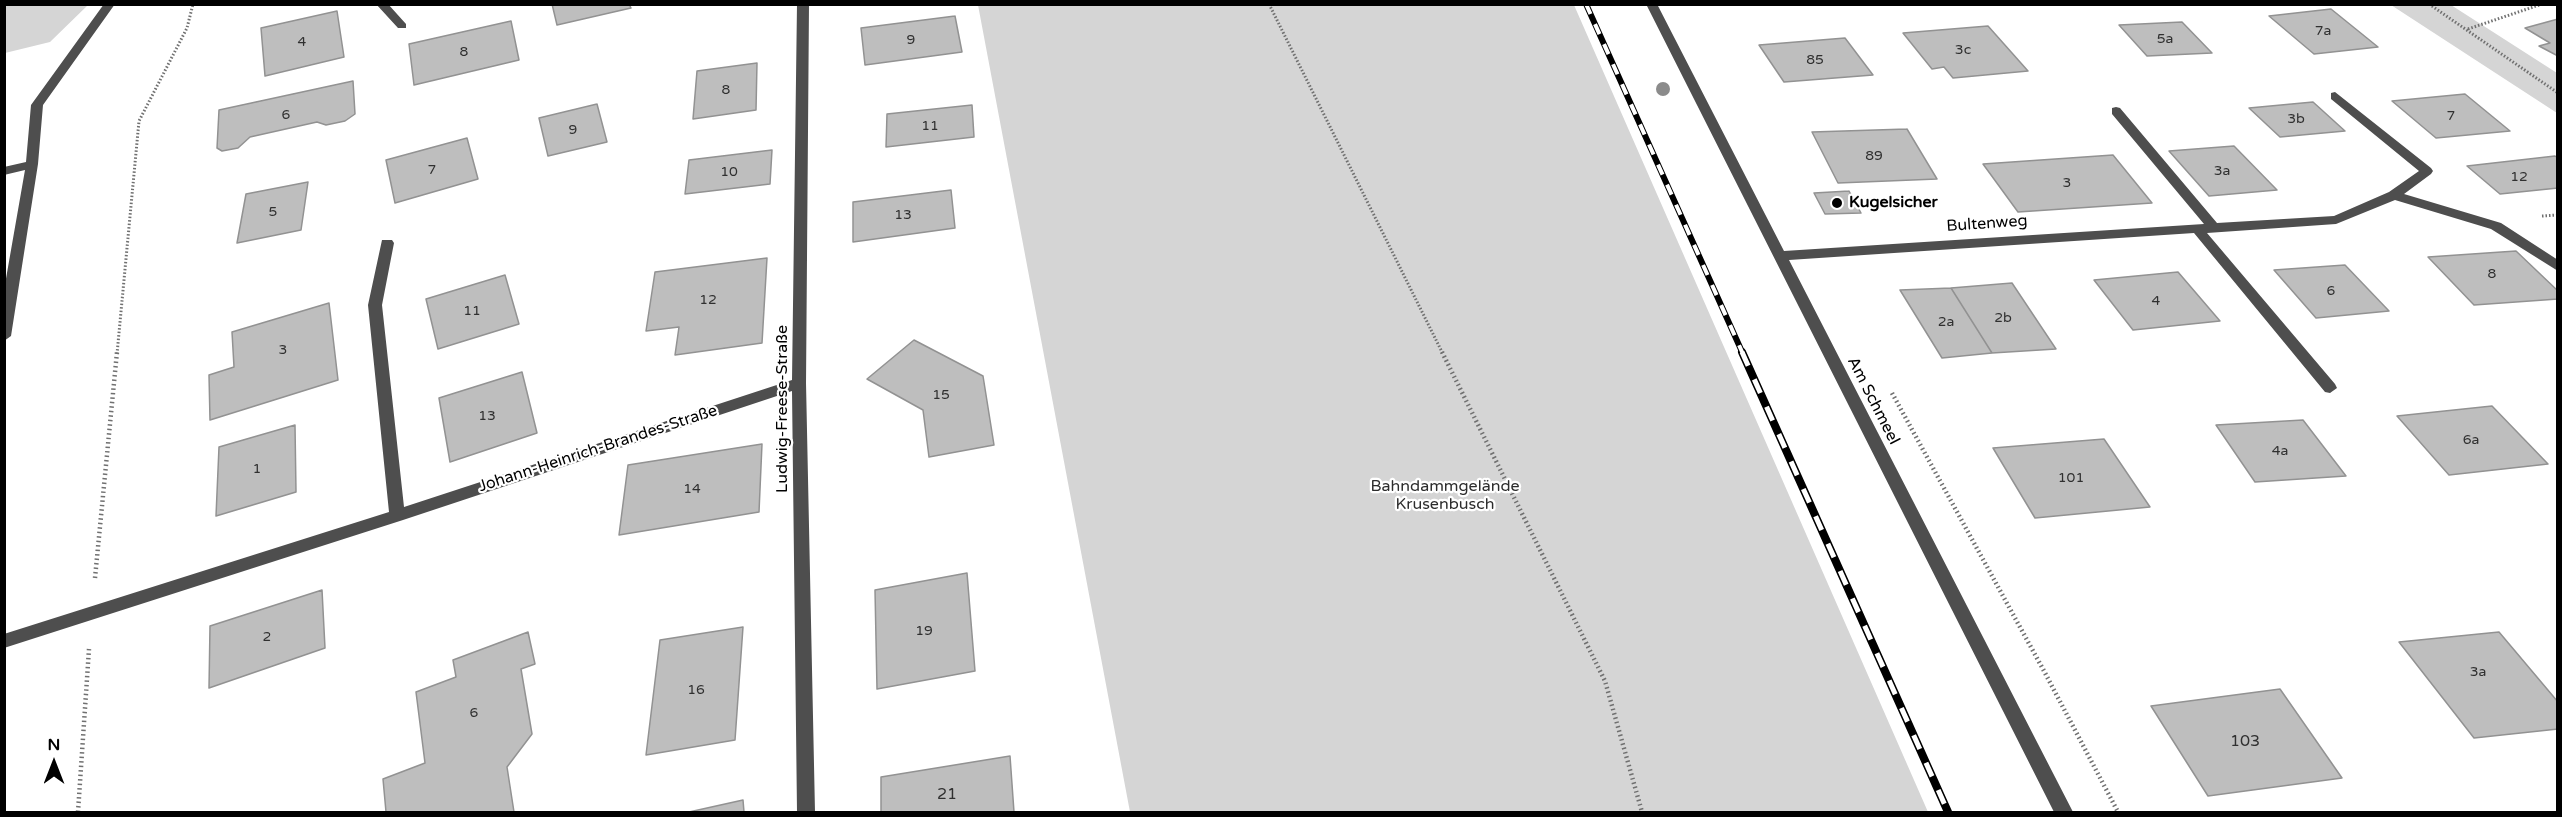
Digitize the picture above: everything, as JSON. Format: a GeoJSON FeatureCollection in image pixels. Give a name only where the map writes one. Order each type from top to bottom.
{"type":"FeatureCollection","features":[{"type":"Feature","properties":{"kind":"street"},"geometry":{"type":"LineString","coordinates":[[4,336],[32,164],[37,105],[110,4]]}},
{"type":"Feature","properties":{"kind":"street"},"geometry":{"type":"LineString","coordinates":[[381,4],[402,26]]}},
{"type":"Feature","properties":{"kind":"street","name":"Ludwig-Freese-Straße"},"geometry":{"type":"LineString","coordinates":[[803,4],[800,383],[806,813]]}},
{"type":"Feature","properties":{"kind":"street","name":"Am Schmeel"},"geometry":{"type":"LineString","coordinates":[[1651,4],[2064,813]]}},
{"type":"Feature","properties":{"kind":"street","name":"Bultenweg"},"geometry":{"type":"LineString","coordinates":[[1779,256],[2336,220],[2394,195],[2427,171],[2335,96]]}},
{"type":"Feature","properties":{"kind":"street"},"geometry":{"type":"LineString","coordinates":[[2116,111],[2214,228]]}},
{"type":"Feature","properties":{"kind":"street"},"geometry":{"type":"LineString","coordinates":[[4,171],[32,164]]}},
{"type":"Feature","properties":{"kind":"street"},"geometry":{"type":"LineString","coordinates":[[2394,195],[2496,226],[2558,267]]}},
{"type":"Feature","properties":{"kind":"street"},"geometry":{"type":"LineString","coordinates":[[2197,229],[2330,388]]}},
{"type":"Feature","properties":{"kind":"street"},"geometry":{"type":"LineString","coordinates":[[387,243],[375,304],[397,516]]}},
{"type":"Feature","properties":{"kind":"street","name":"Johann-Heinrich-Brandes-Straße"},"geometry":{"type":"LineString","coordinates":[[4,641],[397,516],[800,383]]}},
{"type":"Feature","properties":{"kind":"path"},"geometry":{"type":"LineString","coordinates":[[78,813],[91,613],[139,121],[188,28],[193,4]]}},
{"type":"Feature","properties":{"kind":"path"},"geometry":{"type":"LineString","coordinates":[[1269,4],[1605,681],[1642,813]]}},
{"type":"Feature","properties":{"kind":"path"},"geometry":{"type":"LineString","coordinates":[[2429,4],[2558,93]]}},
{"type":"Feature","properties":{"kind":"path"},"geometry":{"type":"LineString","coordinates":[[2468,29],[2542,4]]}},
{"type":"Feature","properties":{"kind":"path"},"geometry":{"type":"LineString","coordinates":[[1889,388],[2044,671],[2118,813]]}},
{"type":"Feature","properties":{"kind":"green space"},"geometry":{"type":"Polygon","coordinates":[[[4,5],[88,5],[50,42],[5,53],[4,5]]]}},
{"type":"Feature","properties":{"kind":"green space","name":"Bahndammgelände Krusenbusch"},"geometry":{"type":"Polygon","coordinates":[[[978,5],[1574,5],[1928,812],[1130,812],[978,5]]]}},
{"type":"Feature","properties":{"kind":"green space"},"geometry":{"type":"Polygon","coordinates":[[[2391,5],[2451,5],[2557,73],[2557,113],[2391,5]]]}},
{"type":"Feature","properties":{"kind":"building"},"geometry":{"type":"Polygon","coordinates":[[[552,4],[629,4],[631,8],[557,25],[552,4]]]}},
{"type":"Feature","properties":{"kind":"building"},"geometry":{"type":"Polygon","coordinates":[[[2331,9],[2378,47],[2314,54],[2269,16],[2331,9]]]}},
{"type":"Feature","properties":{"kind":"building"},"geometry":{"type":"Polygon","coordinates":[[[337,11],[344,57],[265,76],[261,28],[337,11]]]}},
{"type":"Feature","properties":{"kind":"building"},"geometry":{"type":"Polygon","coordinates":[[[955,16],[962,52],[865,65],[861,28],[955,16]]]}},
{"type":"Feature","properties":{"kind":"building"},"geometry":{"type":"Polygon","coordinates":[[[2558,19],[2558,56],[2539,46],[2550,43],[2525,28],[2558,19]]]}},
{"type":"Feature","properties":{"kind":"building"},"geometry":{"type":"Polygon","coordinates":[[[511,21],[519,60],[414,85],[409,44],[511,21]]]}},
{"type":"Feature","properties":{"kind":"building"},"geometry":{"type":"Polygon","coordinates":[[[2182,22],[2212,53],[2147,56],[2119,25],[2182,22]]]}},
{"type":"Feature","properties":{"kind":"building"},"geometry":{"type":"Polygon","coordinates":[[[1988,26],[2028,71],[1953,78],[1944,67],[1932,69],[1903,33],[1988,26]]]}},
{"type":"Feature","properties":{"kind":"building"},"geometry":{"type":"Polygon","coordinates":[[[1845,38],[1873,75],[1784,82],[1759,45],[1845,38]]]}},
{"type":"Feature","properties":{"kind":"building"},"geometry":{"type":"Polygon","coordinates":[[[757,63],[756,110],[693,119],[697,71],[757,63]]]}},
{"type":"Feature","properties":{"kind":"building"},"geometry":{"type":"Polygon","coordinates":[[[353,81],[355,114],[345,121],[326,125],[317,122],[250,137],[238,148],[222,151],[217,148],[219,110],[353,81]]]}},
{"type":"Feature","properties":{"kind":"building"},"geometry":{"type":"Polygon","coordinates":[[[2465,94],[2510,131],[2436,138],[2392,101],[2465,94]]]}},
{"type":"Feature","properties":{"kind":"building"},"geometry":{"type":"Polygon","coordinates":[[[2313,102],[2345,131],[2280,137],[2249,108],[2313,102]]]}},
{"type":"Feature","properties":{"kind":"building"},"geometry":{"type":"Polygon","coordinates":[[[597,104],[607,142],[548,156],[539,118],[597,104]]]}},
{"type":"Feature","properties":{"kind":"building"},"geometry":{"type":"Polygon","coordinates":[[[972,105],[974,137],[886,147],[887,114],[972,105]]]}},
{"type":"Feature","properties":{"kind":"building"},"geometry":{"type":"Polygon","coordinates":[[[1907,129],[1937,179],[1838,183],[1812,132],[1907,129]]]}},
{"type":"Feature","properties":{"kind":"building"},"geometry":{"type":"Polygon","coordinates":[[[467,138],[478,179],[395,203],[386,160],[467,138]]]}},
{"type":"Feature","properties":{"kind":"building"},"geometry":{"type":"Polygon","coordinates":[[[2234,146],[2277,190],[2209,196],[2169,151],[2234,146]]]}},
{"type":"Feature","properties":{"kind":"building"},"geometry":{"type":"Polygon","coordinates":[[[772,150],[770,184],[685,194],[689,160],[772,150]]]}},
{"type":"Feature","properties":{"kind":"building"},"geometry":{"type":"Polygon","coordinates":[[[2113,155],[2152,203],[2018,212],[1983,164],[2113,155]]]}},
{"type":"Feature","properties":{"kind":"building"},"geometry":{"type":"Polygon","coordinates":[[[2555,156],[2558,158],[2558,188],[2500,194],[2467,166],[2555,156]]]}},
{"type":"Feature","properties":{"kind":"building"},"geometry":{"type":"Polygon","coordinates":[[[308,182],[301,230],[237,243],[246,194],[308,182]]]}},
{"type":"Feature","properties":{"kind":"building"},"geometry":{"type":"Polygon","coordinates":[[[951,190],[955,228],[853,242],[853,202],[951,190]]]}},
{"type":"Feature","properties":{"kind":"building","name":"Kugelsicher"},"geometry":{"type":"Polygon","coordinates":[[[1849,191],[1861,213],[1825,214],[1814,193],[1849,191]]]}},
{"type":"Feature","properties":{"kind":"building"},"geometry":{"type":"Polygon","coordinates":[[[2516,251],[2558,291],[2558,299],[2474,305],[2428,257],[2516,251]]]}},
{"type":"Feature","properties":{"kind":"building"},"geometry":{"type":"Polygon","coordinates":[[[767,258],[762,343],[675,355],[679,327],[646,331],[655,272],[767,258]]]}},
{"type":"Feature","properties":{"kind":"building"},"geometry":{"type":"Polygon","coordinates":[[[2345,265],[2389,311],[2316,318],[2274,270],[2345,265]]]}},
{"type":"Feature","properties":{"kind":"building"},"geometry":{"type":"Polygon","coordinates":[[[2178,272],[2220,321],[2133,330],[2094,280],[2178,272]]]}},
{"type":"Feature","properties":{"kind":"building"},"geometry":{"type":"Polygon","coordinates":[[[505,275],[519,324],[438,349],[426,299],[505,275]]]}},
{"type":"Feature","properties":{"kind":"building"},"geometry":{"type":"Polygon","coordinates":[[[2012,283],[2056,349],[1992,353],[1951,288],[2012,283]]]}},
{"type":"Feature","properties":{"kind":"building"},"geometry":{"type":"Polygon","coordinates":[[[1951,288],[1992,353],[1942,358],[1900,290],[1951,288]]]}},
{"type":"Feature","properties":{"kind":"building"},"geometry":{"type":"Polygon","coordinates":[[[329,303],[338,380],[210,420],[209,375],[234,367],[232,332],[329,303]]]}},
{"type":"Feature","properties":{"kind":"building"},"geometry":{"type":"Polygon","coordinates":[[[914,340],[983,376],[994,445],[929,457],[923,410],[867,379],[914,340]]]}},
{"type":"Feature","properties":{"kind":"building"},"geometry":{"type":"Polygon","coordinates":[[[522,372],[537,433],[450,462],[439,398],[522,372]]]}},
{"type":"Feature","properties":{"kind":"building"},"geometry":{"type":"Polygon","coordinates":[[[2492,406],[2548,464],[2449,475],[2397,416],[2492,406]]]}},
{"type":"Feature","properties":{"kind":"building"},"geometry":{"type":"Polygon","coordinates":[[[2303,420],[2346,476],[2255,482],[2216,425],[2303,420]]]}},
{"type":"Feature","properties":{"kind":"building"},"geometry":{"type":"Polygon","coordinates":[[[295,425],[296,492],[216,516],[219,447],[295,425]]]}},
{"type":"Feature","properties":{"kind":"building"},"geometry":{"type":"Polygon","coordinates":[[[2104,439],[2150,507],[2035,518],[1993,448],[2104,439]]]}},
{"type":"Feature","properties":{"kind":"building"},"geometry":{"type":"Polygon","coordinates":[[[762,444],[759,512],[619,535],[628,465],[762,444]]]}},
{"type":"Feature","properties":{"kind":"building"},"geometry":{"type":"Polygon","coordinates":[[[967,573],[975,671],[877,689],[875,590],[967,573]]]}},
{"type":"Feature","properties":{"kind":"building"},"geometry":{"type":"Polygon","coordinates":[[[322,590],[325,648],[209,688],[210,626],[322,590]]]}},
{"type":"Feature","properties":{"kind":"building"},"geometry":{"type":"Polygon","coordinates":[[[743,627],[735,740],[646,755],[660,640],[743,627]]]}},
{"type":"Feature","properties":{"kind":"building"},"geometry":{"type":"Polygon","coordinates":[[[528,632],[535,664],[521,669],[532,734],[507,767],[514,812],[386,812],[383,779],[425,763],[416,692],[456,677],[453,660],[528,632]]]}},
{"type":"Feature","properties":{"kind":"building"},"geometry":{"type":"Polygon","coordinates":[[[2499,632],[2558,702],[2558,729],[2474,738],[2399,642],[2499,632]]]}},
{"type":"Feature","properties":{"kind":"building"},"geometry":{"type":"Polygon","coordinates":[[[2280,689],[2342,778],[2208,796],[2151,706],[2280,689]]]}},
{"type":"Feature","properties":{"kind":"building"},"geometry":{"type":"Polygon","coordinates":[[[1010,756],[1014,812],[881,812],[881,777],[1010,756]]]}},
{"type":"Feature","properties":{"kind":"building"},"geometry":{"type":"Polygon","coordinates":[[[743,800],[744,812],[689,812],[743,800]]]}},
{"type":"Feature","properties":{"kind":"railway"},"geometry":{"type":"LineString","coordinates":[[1586,4],[1743,354]]}},
{"type":"Feature","properties":{"kind":"railway"},"geometry":{"type":"LineString","coordinates":[[1742,352],[1948,812]]}},
{"type":"Feature","properties":{"kind":"place","name":"Kugelsicher"},"geometry":{"type":"Point","coordinates":[1837,203]}}]}
